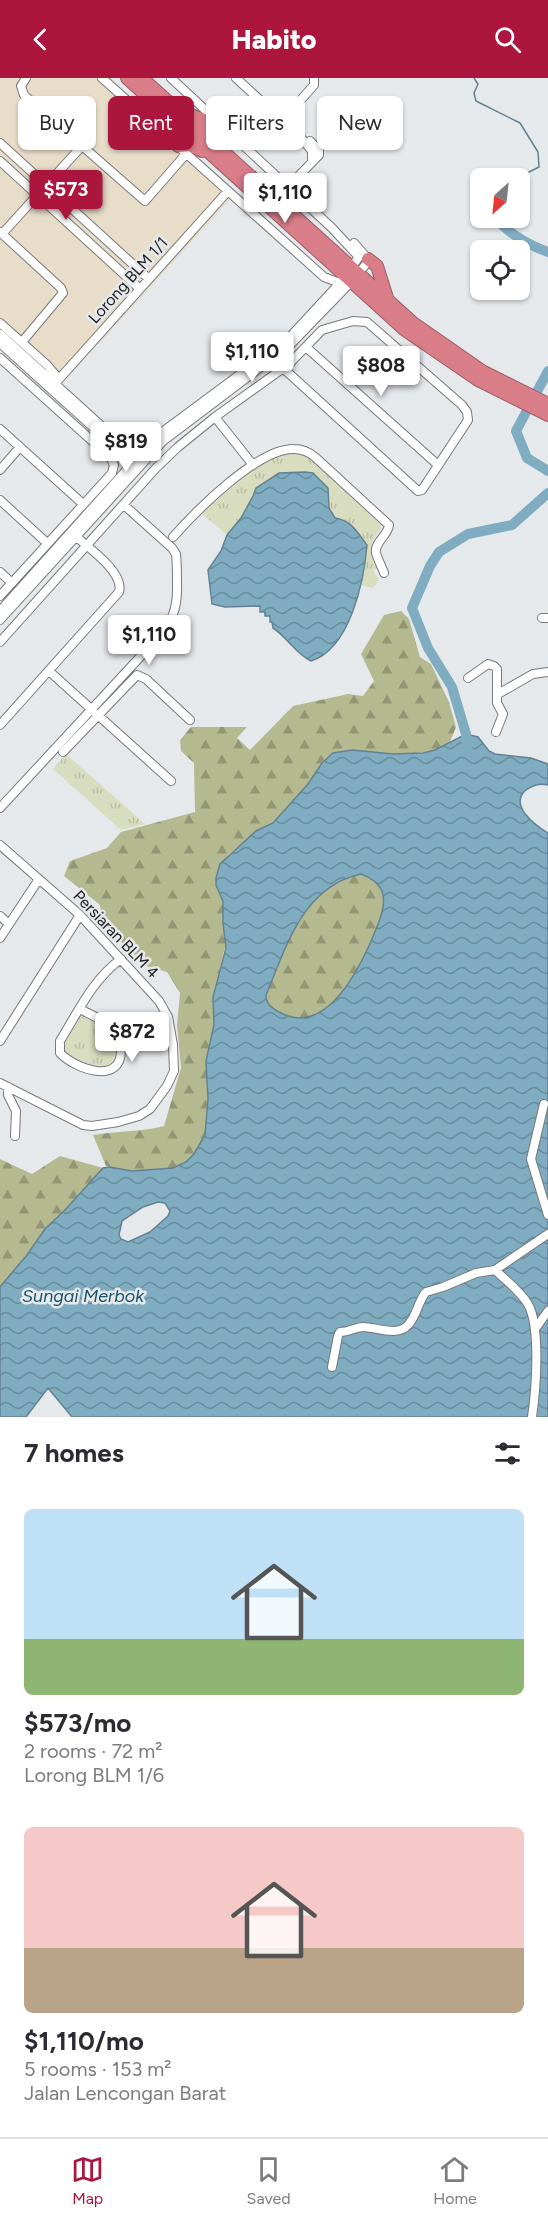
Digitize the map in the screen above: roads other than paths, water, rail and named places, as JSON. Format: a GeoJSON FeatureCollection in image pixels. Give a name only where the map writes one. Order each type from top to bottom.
{"type":"FeatureCollection","features":[{"type":"Feature","properties":{"kind":"highway"},"geometry":{"type":"LineString","coordinates":[[127,78],[424,344],[496,383],[548,415]]}},
{"type":"Feature","properties":{"kind":"highway"},"geometry":{"type":"LineString","coordinates":[[142,78],[163,96]]}},
{"type":"Feature","properties":{"kind":"highway"},"geometry":{"type":"LineString","coordinates":[[194,126],[349,277],[388,301],[431,337],[496,383],[548,404]]}},
{"type":"Feature","properties":{"kind":"highway"},"geometry":{"type":"LineString","coordinates":[[194,147],[213,156]]}},
{"type":"Feature","properties":{"kind":"highway"},"geometry":{"type":"LineString","coordinates":[[368,259],[377,266],[388,301]]}},
{"type":"Feature","properties":{"kind":"street"},"geometry":{"type":"LineString","coordinates":[[26,78],[21,86],[22,92],[26,96]]}},
{"type":"Feature","properties":{"kind":"street"},"geometry":{"type":"LineString","coordinates":[[102,78],[122,96]]}},
{"type":"Feature","properties":{"kind":"street"},"geometry":{"type":"LineString","coordinates":[[171,78],[206,110]]}},
{"type":"Feature","properties":{"kind":"street"},"geometry":{"type":"LineString","coordinates":[[236,78],[256,96]]}},
{"type":"Feature","properties":{"kind":"street"},"geometry":{"type":"LineString","coordinates":[[305,96],[314,85],[314,78]]}},
{"type":"Feature","properties":{"kind":"street"},"geometry":{"type":"LineString","coordinates":[[0,143],[149,279]]}},
{"type":"Feature","properties":{"kind":"street"},"geometry":{"type":"LineString","coordinates":[[288,187],[312,161],[312,151],[305,143]]}},
{"type":"Feature","properties":{"kind":"street"},"geometry":{"type":"LineString","coordinates":[[22,342],[63,293],[61,288],[1,233],[78,150]]}},
{"type":"Feature","properties":{"kind":"street"},"geometry":{"type":"LineString","coordinates":[[85,150],[145,201],[182,150],[324,277],[331,293]]}},
{"type":"Feature","properties":{"kind":"street"},"geometry":{"type":"LineString","coordinates":[[0,620],[138,464],[166,438],[290,345],[349,277],[358,260],[357,254],[249,150]]}},
{"type":"Feature","properties":{"kind":"street"},"geometry":{"type":"LineString","coordinates":[[0,161],[140,289]]}},
{"type":"Feature","properties":{"kind":"street","name":"Lorong BLM 1/1"},"geometry":{"type":"LineString","coordinates":[[55,383],[228,191]]}},
{"type":"Feature","properties":{"kind":"street"},"geometry":{"type":"LineString","coordinates":[[138,464],[162,432],[281,345],[331,293],[368,259],[352,241],[332,228]]}},
{"type":"Feature","properties":{"kind":"street"},"geometry":{"type":"LineString","coordinates":[[324,277],[349,277]]}},
{"type":"Feature","properties":{"kind":"street"},"geometry":{"type":"LineString","coordinates":[[0,642],[167,458],[215,417],[283,368],[322,330],[353,321],[364,321],[465,409],[468,415],[466,424],[420,491],[283,368]]}},
{"type":"Feature","properties":{"kind":"street"},"geometry":{"type":"LineString","coordinates":[[0,322],[47,365],[55,383]]}},
{"type":"Feature","properties":{"kind":"street"},"geometry":{"type":"LineString","coordinates":[[0,334],[55,383],[138,464]]}},
{"type":"Feature","properties":{"kind":"street"},"geometry":{"type":"LineString","coordinates":[[0,343],[55,383]]}},
{"type":"Feature","properties":{"kind":"street"},"geometry":{"type":"LineString","coordinates":[[306,347],[438,465]]}},
{"type":"Feature","properties":{"kind":"street"},"geometry":{"type":"LineString","coordinates":[[0,358],[112,460],[113,471],[0,596]]}},
{"type":"Feature","properties":{"kind":"street"},"geometry":{"type":"LineString","coordinates":[[47,365],[69,368]]}},
{"type":"Feature","properties":{"kind":"street"},"geometry":{"type":"LineString","coordinates":[[215,417],[254,465]]}},
{"type":"Feature","properties":{"kind":"street"},"geometry":{"type":"LineString","coordinates":[[0,429],[83,504]]}},
{"type":"Feature","properties":{"kind":"street"},"geometry":{"type":"LineString","coordinates":[[0,470],[20,447]]}},
{"type":"Feature","properties":{"kind":"street"},"geometry":{"type":"LineString","coordinates":[[173,537],[201,508],[254,465],[268,456],[290,449],[307,452],[315,457],[389,525],[388,532],[377,545],[376,550],[384,573]]}},
{"type":"Feature","properties":{"kind":"street"},"geometry":{"type":"LineString","coordinates":[[0,500],[47,543]]}},
{"type":"Feature","properties":{"kind":"street"},"geometry":{"type":"LineString","coordinates":[[63,752],[165,630],[177,606],[177,559],[174,551],[124,505]]}},
{"type":"Feature","properties":{"kind":"street"},"geometry":{"type":"LineString","coordinates":[[0,725],[120,589],[115,573],[74,535]]}},
{"type":"Feature","properties":{"kind":"street"},"geometry":{"type":"LineString","coordinates":[[0,611],[74,535]]}},
{"type":"Feature","properties":{"kind":"street"},"geometry":{"type":"LineString","coordinates":[[0,572],[12,583]]}},
{"type":"Feature","properties":{"kind":"street"},"geometry":{"type":"LineString","coordinates":[[468,678],[482,666],[488,664],[497,669],[497,703],[504,714],[496,732]]}},
{"type":"Feature","properties":{"kind":"street"},"geometry":{"type":"LineString","coordinates":[[49,671],[171,781]]}},
{"type":"Feature","properties":{"kind":"street"},"geometry":{"type":"LineString","coordinates":[[498,694],[525,678],[537,673],[548,672]]}},
{"type":"Feature","properties":{"kind":"street"},"geometry":{"type":"LineString","coordinates":[[0,808],[95,711],[137,675],[146,680],[190,720]]}},
{"type":"Feature","properties":{"kind":"street","name":"Persiaran BLM 4"},"geometry":{"type":"LineString","coordinates":[[0,846],[80,915],[164,1008],[171,1034],[174,1071],[167,1086],[150,1109],[131,1120],[88,1126],[4,1085]]}},
{"type":"Feature","properties":{"kind":"street"},"geometry":{"type":"LineString","coordinates":[[0,938],[39,879]]}},
{"type":"Feature","properties":{"kind":"street"},"geometry":{"type":"LineString","coordinates":[[0,1041],[80,915]]}},
{"type":"Feature","properties":{"kind":"street"},"geometry":{"type":"LineString","coordinates":[[0,916],[9,924]]}},
{"type":"Feature","properties":{"kind":"street"},"geometry":{"type":"LineString","coordinates":[[80,1009],[109,1026],[119,1036],[120,1058],[116,1066],[107,1071],[87,1069],[67,1059],[60,1053],[60,1041],[98,980],[121,959]]}},
{"type":"Feature","properties":{"kind":"street"},"geometry":{"type":"LineString","coordinates":[[4,1085],[16,1111],[15,1136]]}},
{"type":"Feature","properties":{"kind":"street"},"geometry":{"type":"LineString","coordinates":[[544,1104],[531,1159],[548,1215]]}},
{"type":"Feature","properties":{"kind":"street"},"geometry":{"type":"LineString","coordinates":[[332,1366],[340,1332],[351,1332],[360,1326],[390,1330],[404,1329],[426,1292],[476,1273],[495,1269],[548,1234]]}},
{"type":"Feature","properties":{"kind":"street"},"geometry":{"type":"LineString","coordinates":[[495,1269],[526,1301],[532,1313],[535,1329],[535,1398],[532,1417]]}},
{"type":"Feature","properties":{"kind":"street"},"geometry":{"type":"LineString","coordinates":[[535,1329],[548,1311]]}},
{"type":"Feature","properties":{"kind":"water"},"geometry":{"type":"Polygon","coordinates":[[[279,473],[313,473],[328,488],[329,508],[335,518],[350,524],[367,545],[358,594],[345,629],[336,643],[324,654],[311,661],[300,654],[273,628],[270,616],[265,616],[265,612],[260,612],[260,606],[225,607],[212,604],[208,570],[221,551],[227,535],[241,518],[256,488],[279,473]]]}},
{"type":"Feature","properties":{"kind":"water","name":"Sungai Merbok"},"geometry":{"type":"Polygon","coordinates":[[[466,734],[478,737],[489,751],[495,754],[531,758],[548,764],[548,785],[539,784],[529,788],[521,796],[520,802],[526,815],[548,833],[548,1417],[72,1417],[48,1388],[26,1417],[0,1417],[0,1287],[45,1229],[103,1168],[132,1171],[173,1168],[186,1162],[194,1154],[205,1135],[208,1099],[206,1061],[214,1025],[213,997],[226,948],[223,901],[216,885],[220,864],[256,831],[273,823],[308,784],[322,763],[333,753],[352,750],[393,754],[423,753],[435,750],[466,734]],[[361,874],[341,881],[324,891],[299,921],[266,995],[270,1005],[279,1012],[296,1018],[311,1016],[325,1009],[338,997],[358,968],[378,923],[384,900],[378,884],[361,874]],[[158,1202],[143,1207],[122,1221],[119,1235],[121,1239],[128,1242],[150,1232],[168,1216],[170,1211],[165,1203],[158,1202]]]}},
{"type":"Feature","properties":{"kind":"waterway"},"geometry":{"type":"LineString","coordinates":[[474,78],[478,84],[474,93],[476,101],[520,123],[538,152],[539,167],[530,172]]}},
{"type":"Feature","properties":{"kind":"waterway"},"geometry":{"type":"LineString","coordinates":[[506,228],[548,252]]}},
{"type":"Feature","properties":{"kind":"waterway"},"geometry":{"type":"LineString","coordinates":[[548,371],[516,431],[527,458],[548,471]]}},
{"type":"Feature","properties":{"kind":"waterway"},"geometry":{"type":"LineString","coordinates":[[467,748],[466,734],[452,687],[428,648],[412,608],[430,566],[439,552],[468,534],[512,525],[548,493]]}}]}
